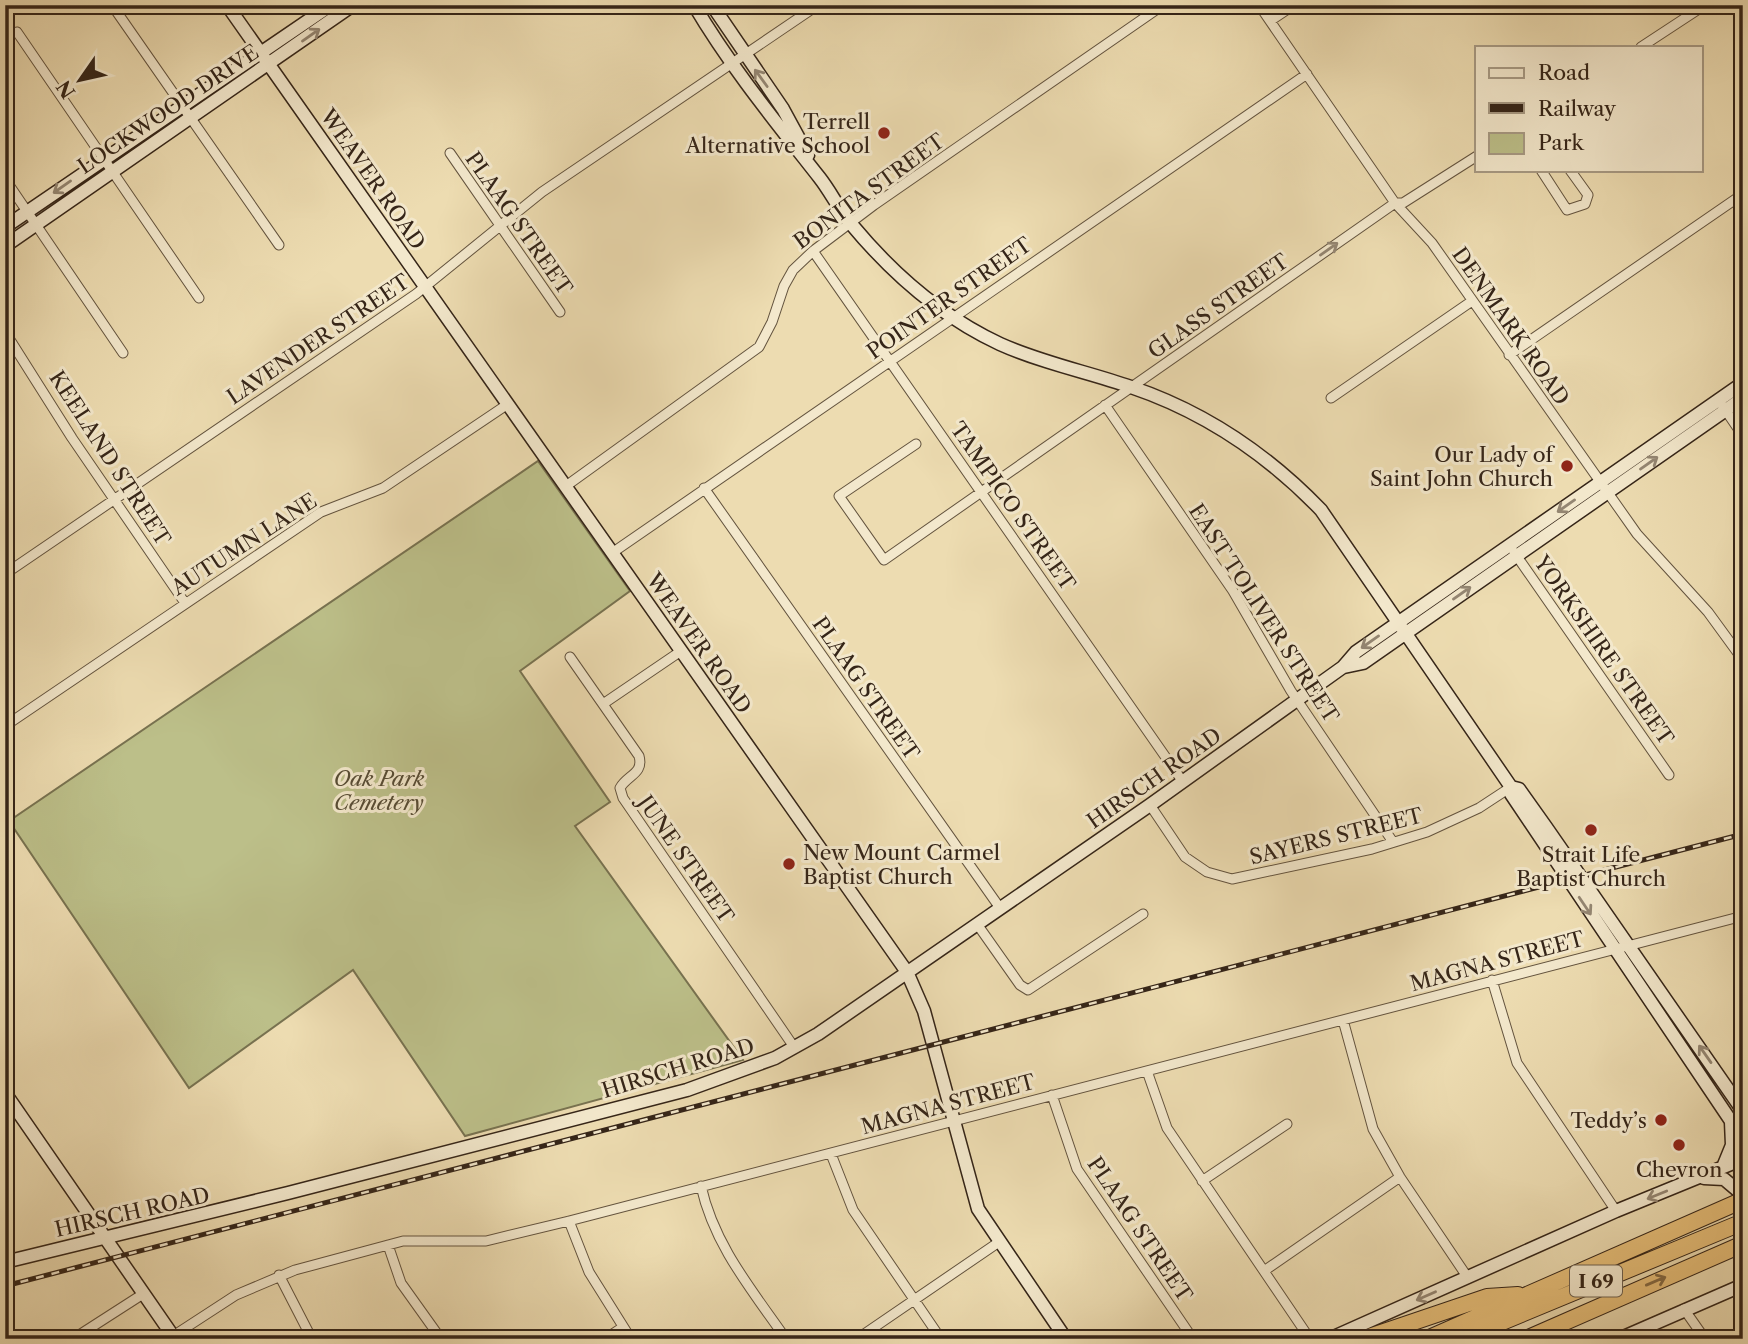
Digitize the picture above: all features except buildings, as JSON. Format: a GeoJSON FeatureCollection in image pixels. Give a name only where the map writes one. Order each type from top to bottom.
{"type":"FeatureCollection","features":[{"type":"Feature","properties":{"kind":"highway","name":"I 69"},"geometry":{"type":"LineString","coordinates":[[1427,1339],[1743,1200]]}},
{"type":"Feature","properties":{"kind":"highway","name":"I 69"},"geometry":{"type":"LineString","coordinates":[[1461,1339],[1738,1225]]}},
{"type":"Feature","properties":{"kind":"highway","name":"I 69"},"geometry":{"type":"LineString","coordinates":[[1526,1339],[1743,1244]]}},
{"type":"Feature","properties":{"kind":"highway"},"geometry":{"type":"LineString","coordinates":[[1363,1339],[1488,1297],[1531,1294]]}},
{"type":"Feature","properties":{"kind":"main road","name":"WEAVER ROAD"},"geometry":{"type":"LineString","coordinates":[[227,5],[907,972],[924,1011],[972,1193],[999,1242],[1066,1339]]}},
{"type":"Feature","properties":{"kind":"main road","name":"LOCKWOOD DRIVE"},"geometry":{"type":"LineString","coordinates":[[5,227],[331,5]]}},
{"type":"Feature","properties":{"kind":"main road","name":"LOCKWOOD DRIVE"},"geometry":{"type":"LineString","coordinates":[[5,246],[354,5]]}},
{"type":"Feature","properties":{"kind":"main road"},"geometry":{"type":"LineString","coordinates":[[694,5],[732,64],[821,179],[850,223],[898,275],[953,317],[1000,344],[1182,406],[1242,440],[1295,484],[1321,510],[1511,787],[1511,794],[1743,1111]]}},
{"type":"Feature","properties":{"kind":"main road"},"geometry":{"type":"LineString","coordinates":[[712,5],[783,109],[821,179]]}},
{"type":"Feature","properties":{"kind":"main road","name":"HIRSCH ROAD"},"geometry":{"type":"LineString","coordinates":[[5,1262],[272,1198],[687,1090],[754,1067],[794,1047],[1150,805],[1343,667],[1363,663],[1403,627],[1722,405],[1743,383]]}},
{"type":"Feature","properties":{"kind":"main road","name":"HIRSCH ROAD"},"geometry":{"type":"LineString","coordinates":[[1722,405],[1743,398]]}},
{"type":"Feature","properties":{"kind":"main road"},"geometry":{"type":"LineString","coordinates":[[1622,946],[1743,1139]]}},
{"type":"Feature","properties":{"kind":"main road"},"geometry":{"type":"LineString","coordinates":[[5,1093],[174,1337]]}},
{"type":"Feature","properties":{"kind":"main road"},"geometry":{"type":"LineString","coordinates":[[1723,1167],[1732,1145],[1731,1121]]}},
{"type":"Feature","properties":{"kind":"main road"},"geometry":{"type":"LineString","coordinates":[[1329,1339],[1616,1211],[1743,1159]]}},
{"type":"Feature","properties":{"kind":"main road"},"geometry":{"type":"LineString","coordinates":[[1694,1179],[1724,1179],[1743,1195]]}},
{"type":"Feature","properties":{"kind":"main road"},"geometry":{"type":"LineString","coordinates":[[1724,1292],[1743,1278]]}},
{"type":"Feature","properties":{"kind":"main road"},"geometry":{"type":"LineString","coordinates":[[1619,1339],[1743,1285]]}},
{"type":"Feature","properties":{"kind":"street"},"geometry":{"type":"LineString","coordinates":[[112,5],[279,245]]}},
{"type":"Feature","properties":{"kind":"street","name":"LAVENDER STREET"},"geometry":{"type":"LineString","coordinates":[[5,574],[425,287],[542,192],[818,5]]}},
{"type":"Feature","properties":{"kind":"street","name":"BONITA STREET"},"geometry":{"type":"LineString","coordinates":[[566,486],[759,347],[793,270],[813,251],[1163,5]]}},
{"type":"Feature","properties":{"kind":"street","name":"DENMARK ROAD"},"geometry":{"type":"LineString","coordinates":[[1259,5],[1395,203],[1432,243],[1637,534],[1708,612],[1743,660]]}},
{"type":"Feature","properties":{"kind":"street"},"geometry":{"type":"LineString","coordinates":[[1270,22],[1294,5]]}},
{"type":"Feature","properties":{"kind":"street"},"geometry":{"type":"LineString","coordinates":[[1643,46],[1705,5]]}},
{"type":"Feature","properties":{"kind":"street"},"geometry":{"type":"LineString","coordinates":[[17,32],[199,298]]}},
{"type":"Feature","properties":{"kind":"street","name":"POINTER STREET"},"geometry":{"type":"LineString","coordinates":[[612,553],[1307,74]]}},
{"type":"Feature","properties":{"kind":"street","name":"PLAAG STREET"},"geometry":{"type":"LineString","coordinates":[[450,153],[559,312]]}},
{"type":"Feature","properties":{"kind":"street","name":"GLASS STREET"},"geometry":{"type":"LineString","coordinates":[[916,444],[839,496],[884,560],[1395,203],[1403,203],[1475,157]]}},
{"type":"Feature","properties":{"kind":"street"},"geometry":{"type":"LineString","coordinates":[[1542,172],[1567,210],[1573,210],[1585,204],[1588,195],[1571,172]]}},
{"type":"Feature","properties":{"kind":"street"},"geometry":{"type":"LineString","coordinates":[[5,179],[123,353]]}},
{"type":"Feature","properties":{"kind":"street"},"geometry":{"type":"LineString","coordinates":[[1509,355],[1743,194]]}},
{"type":"Feature","properties":{"kind":"street","name":"TAMPICO STREET"},"geometry":{"type":"LineString","coordinates":[[813,251],[1183,782]]}},
{"type":"Feature","properties":{"kind":"street"},"geometry":{"type":"LineString","coordinates":[[1331,398],[1472,301]]}},
{"type":"Feature","properties":{"kind":"street","name":"KEELAND STREET"},"geometry":{"type":"LineString","coordinates":[[5,332],[185,603]]}},
{"type":"Feature","properties":{"kind":"street","name":"AUTUMN LANE"},"geometry":{"type":"LineString","coordinates":[[5,726],[321,512],[383,488],[508,404]]}},
{"type":"Feature","properties":{"kind":"street","name":"EAST TOLIVER STREET"},"geometry":{"type":"LineString","coordinates":[[1105,405],[1233,591],[1297,699],[1393,842]]}},
{"type":"Feature","properties":{"kind":"street"},"geometry":{"type":"LineString","coordinates":[[1722,405],[1743,436]]}},
{"type":"Feature","properties":{"kind":"street","name":"PLAAG STREET"},"geometry":{"type":"LineString","coordinates":[[705,488],[1000,908]]}},
{"type":"Feature","properties":{"kind":"street","name":"YORKSHIRE STREET"},"geometry":{"type":"LineString","coordinates":[[1513,550],[1669,775]]}},
{"type":"Feature","properties":{"kind":"street"},"geometry":{"type":"LineString","coordinates":[[603,704],[681,651]]}},
{"type":"Feature","properties":{"kind":"street","name":"JUNE STREET"},"geometry":{"type":"LineString","coordinates":[[570,657],[641,763],[638,772],[620,788],[623,798],[794,1047]]}},
{"type":"Feature","properties":{"kind":"street","name":"SAYERS STREET"},"geometry":{"type":"LineString","coordinates":[[1150,805],[1185,857],[1219,877],[1248,878],[1393,842],[1450,823],[1511,787]]}},
{"type":"Feature","properties":{"kind":"street"},"geometry":{"type":"LineString","coordinates":[[977,924],[1020,985],[1028,990],[1143,914]]}},
{"type":"Feature","properties":{"kind":"street","name":"MAGNA STREET"},"geometry":{"type":"LineString","coordinates":[[174,1337],[236,1295],[279,1275],[388,1245],[430,1239],[486,1241],[569,1221],[1743,916]]}},
{"type":"Feature","properties":{"kind":"street"},"geometry":{"type":"LineString","coordinates":[[1492,980],[1517,1063],[1616,1211]]}},
{"type":"Feature","properties":{"kind":"street"},"geometry":{"type":"LineString","coordinates":[[1343,1020],[1373,1129],[1400,1177],[1468,1278]]}},
{"type":"Feature","properties":{"kind":"street"},"geometry":{"type":"LineString","coordinates":[[1147,1071],[1167,1128],[1310,1339]]}},
{"type":"Feature","properties":{"kind":"street","name":"PLAAG STREET"},"geometry":{"type":"LineString","coordinates":[[1052,1095],[1077,1169],[1193,1339]]}},
{"type":"Feature","properties":{"kind":"street"},"geometry":{"type":"LineString","coordinates":[[1202,1181],[1287,1124]]}},
{"type":"Feature","properties":{"kind":"street"},"geometry":{"type":"LineString","coordinates":[[831,1154],[853,1210],[941,1339]]}},
{"type":"Feature","properties":{"kind":"street"},"geometry":{"type":"LineString","coordinates":[[1264,1271],[1400,1177]]}},
{"type":"Feature","properties":{"kind":"street"},"geometry":{"type":"LineString","coordinates":[[701,1186],[706,1211],[723,1248],[786,1339]]}},
{"type":"Feature","properties":{"kind":"street"},"geometry":{"type":"LineString","coordinates":[[569,1221],[589,1272],[631,1339]]}},
{"type":"Feature","properties":{"kind":"street"},"geometry":{"type":"LineString","coordinates":[[857,1339],[999,1242]]}},
{"type":"Feature","properties":{"kind":"street"},"geometry":{"type":"LineString","coordinates":[[388,1245],[401,1283],[441,1339]]}},
{"type":"Feature","properties":{"kind":"street"},"geometry":{"type":"LineString","coordinates":[[279,1275],[312,1339]]}},
{"type":"Feature","properties":{"kind":"street"},"geometry":{"type":"LineString","coordinates":[[73,1339],[143,1294]]}},
{"type":"Feature","properties":{"kind":"street"},"geometry":{"type":"LineString","coordinates":[[1684,1309],[1705,1339]]}},
{"type":"Feature","properties":{"kind":"street"},"geometry":{"type":"LineString","coordinates":[[605,1339],[623,1327]]}},
{"type":"Feature","properties":{"kind":"green space","name":"Oak Park Cemetery"},"geometry":{"type":"Polygon","coordinates":[[[538,461],[630,591],[520,671],[610,802],[575,826],[743,1060],[465,1136],[353,970],[189,1088],[9,821],[538,461]]]}},
{"type":"Feature","properties":{"kind":"railway"},"geometry":{"type":"LineString","coordinates":[[5,1286],[1743,834]]}},
{"type":"Feature","properties":{"kind":"place","name":"Terrell Alternative School"},"geometry":{"type":"Point","coordinates":[884,133]}},
{"type":"Feature","properties":{"kind":"place","name":"Our Lady of Saint John Church"},"geometry":{"type":"Point","coordinates":[1567,466]}},
{"type":"Feature","properties":{"kind":"place","name":"Strait Life Baptist Church"},"geometry":{"type":"Point","coordinates":[1591,830]}},
{"type":"Feature","properties":{"kind":"place","name":"New Mount Carmel Baptist Church"},"geometry":{"type":"Point","coordinates":[789,864]}},
{"type":"Feature","properties":{"kind":"place","name":"Teddy’s"},"geometry":{"type":"Point","coordinates":[1661,1120]}},
{"type":"Feature","properties":{"kind":"place","name":"Chevron"},"geometry":{"type":"Point","coordinates":[1679,1145]}}]}
